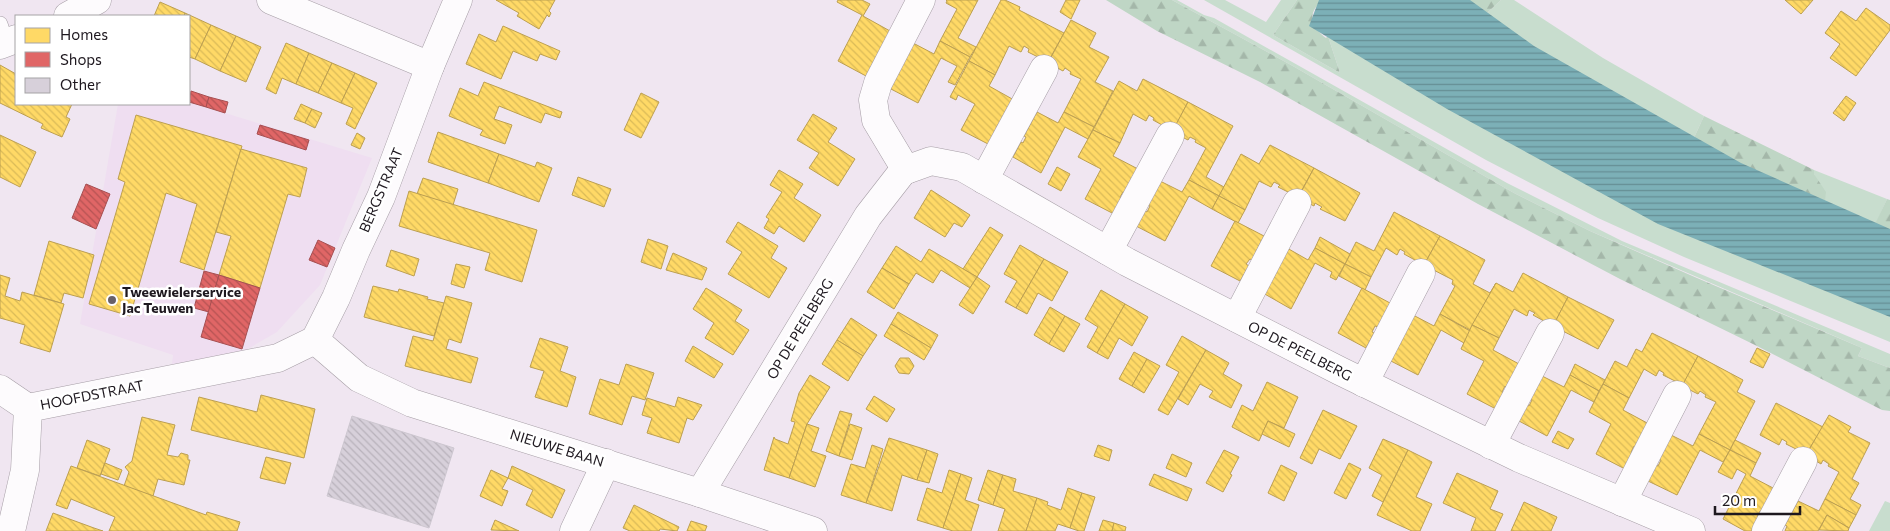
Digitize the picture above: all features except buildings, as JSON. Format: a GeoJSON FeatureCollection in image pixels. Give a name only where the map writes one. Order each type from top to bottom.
{"type":"FeatureCollection","features":[{"type":"Feature","properties":{"kind":"street"},"geometry":{"type":"LineString","coordinates":[[70,15],[96,0]]}},
{"type":"Feature","properties":{"kind":"street"},"geometry":{"type":"LineString","coordinates":[[271,0],[430,66]]}},
{"type":"Feature","properties":{"kind":"street","name":"BERGSTRAAT"},"geometry":{"type":"LineString","coordinates":[[315,340],[381,197],[430,66],[458,0]]}},
{"type":"Feature","properties":{"kind":"street"},"geometry":{"type":"LineString","coordinates":[[906,170],[876,120],[874,100],[878,83],[921,0]]}},
{"type":"Feature","properties":{"kind":"street"},"geometry":{"type":"LineString","coordinates":[[984,180],[1044,70]]}},
{"type":"Feature","properties":{"kind":"street"},"geometry":{"type":"LineString","coordinates":[[1108,251],[1170,136]]}},
{"type":"Feature","properties":{"kind":"street","name":"OP DE PEELBERG"},"geometry":{"type":"LineString","coordinates":[[700,493],[868,216],[903,171],[931,162],[962,167],[1108,251],[1364,383],[1491,445],[1691,531]]}},
{"type":"Feature","properties":{"kind":"street","name":"OP DE PEELBERG"},"geometry":{"type":"LineString","coordinates":[[1237,318],[1297,203]]}},
{"type":"Feature","properties":{"kind":"street","name":"OP DE PEELBERG"},"geometry":{"type":"LineString","coordinates":[[1364,383],[1421,274]]}},
{"type":"Feature","properties":{"kind":"street"},"geometry":{"type":"LineString","coordinates":[[1491,445],[1550,333]]}},
{"type":"Feature","properties":{"kind":"street","name":"HOOFDSTRAAT"},"geometry":{"type":"LineString","coordinates":[[11,531],[25,470],[28,408],[278,358],[315,340]]}},
{"type":"Feature","properties":{"kind":"street","name":"NIEUWE BAAN"},"geometry":{"type":"LineString","coordinates":[[315,340],[358,378],[412,403],[700,493],[813,531]]}},
{"type":"Feature","properties":{"kind":"street"},"geometry":{"type":"LineString","coordinates":[[0,389],[28,408]]}},
{"type":"Feature","properties":{"kind":"street"},"geometry":{"type":"LineString","coordinates":[[1622,502],[1677,395]]}},
{"type":"Feature","properties":{"kind":"street"},"geometry":{"type":"LineString","coordinates":[[1766,531],[1803,461]]}},
{"type":"Feature","properties":{"kind":"street"},"geometry":{"type":"LineString","coordinates":[[574,531],[606,463]]}},
{"type":"Feature","properties":{"kind":"shaded area"},"geometry":{"type":"Polygon","coordinates":[[[190,102],[372,158],[320,285],[277,332],[232,358],[172,364],[173,355],[80,324],[118,105],[190,105],[190,102]]]}},
{"type":"Feature","properties":{"kind":"green space"},"geometry":{"type":"Polygon","coordinates":[[[1106,0],[1172,0],[1291,65],[1514,193],[1590,231],[1862,348],[1858,356],[1890,368],[1890,411],[1882,410],[1620,279],[1478,204],[1260,82],[1157,31],[1106,0]]]}},
{"type":"Feature","properties":{"kind":"green space"},"geometry":{"type":"Polygon","coordinates":[[[1172,0],[1177,0],[1204,15],[1214,18],[1507,183],[1622,241],[1890,354],[1890,368],[1858,356],[1862,348],[1590,231],[1514,193],[1291,65],[1172,0]]]}},
{"type":"Feature","properties":{"kind":"green space"},"geometry":{"type":"Polygon","coordinates":[[[1204,0],[1225,0],[1266,22],[1281,0],[1297,0],[1273,35],[1340,73],[1328,36],[1487,13],[1501,0],[1514,0],[1603,58],[1704,116],[1681,166],[1816,179],[1814,170],[1887,199],[1877,221],[1890,278],[1890,342],[1684,257],[1598,218],[1486,160],[1204,0]]]}},
{"type":"Feature","properties":{"kind":"green space"},"geometry":{"type":"Polygon","coordinates":[[[1297,0],[1394,0],[1317,6],[1314,10],[1314,23],[1322,35],[1326,38],[1328,36],[1340,73],[1273,35],[1297,0]]]}},
{"type":"Feature","properties":{"kind":"green space"},"geometry":{"type":"Polygon","coordinates":[[[1442,0],[1501,0],[1487,13],[1442,0]]]}},
{"type":"Feature","properties":{"kind":"green space"},"geometry":{"type":"Polygon","coordinates":[[[1704,116],[1814,170],[1814,174],[1826,192],[1824,210],[1681,166],[1704,116]]]}},
{"type":"Feature","properties":{"kind":"green space"},"geometry":{"type":"Polygon","coordinates":[[[1887,199],[1890,200],[1890,278],[1861,253],[1887,199]]]}},
{"type":"Feature","properties":{"kind":"green space"},"geometry":{"type":"Polygon","coordinates":[[[1885,501],[1890,503],[1890,531],[1869,531],[1885,501]]]}},
{"type":"Feature","properties":{"kind":"water"},"geometry":{"type":"Polygon","coordinates":[[[1319,0],[1470,0],[1534,46],[1741,163],[1890,229],[1890,317],[1658,224],[1447,109],[1309,26],[1319,0]]]}},
{"type":"Feature","properties":{"kind":"place","name":"Tweewielerservice Jac Teuwen"},"geometry":{"type":"Point","coordinates":[112,300]}}]}
